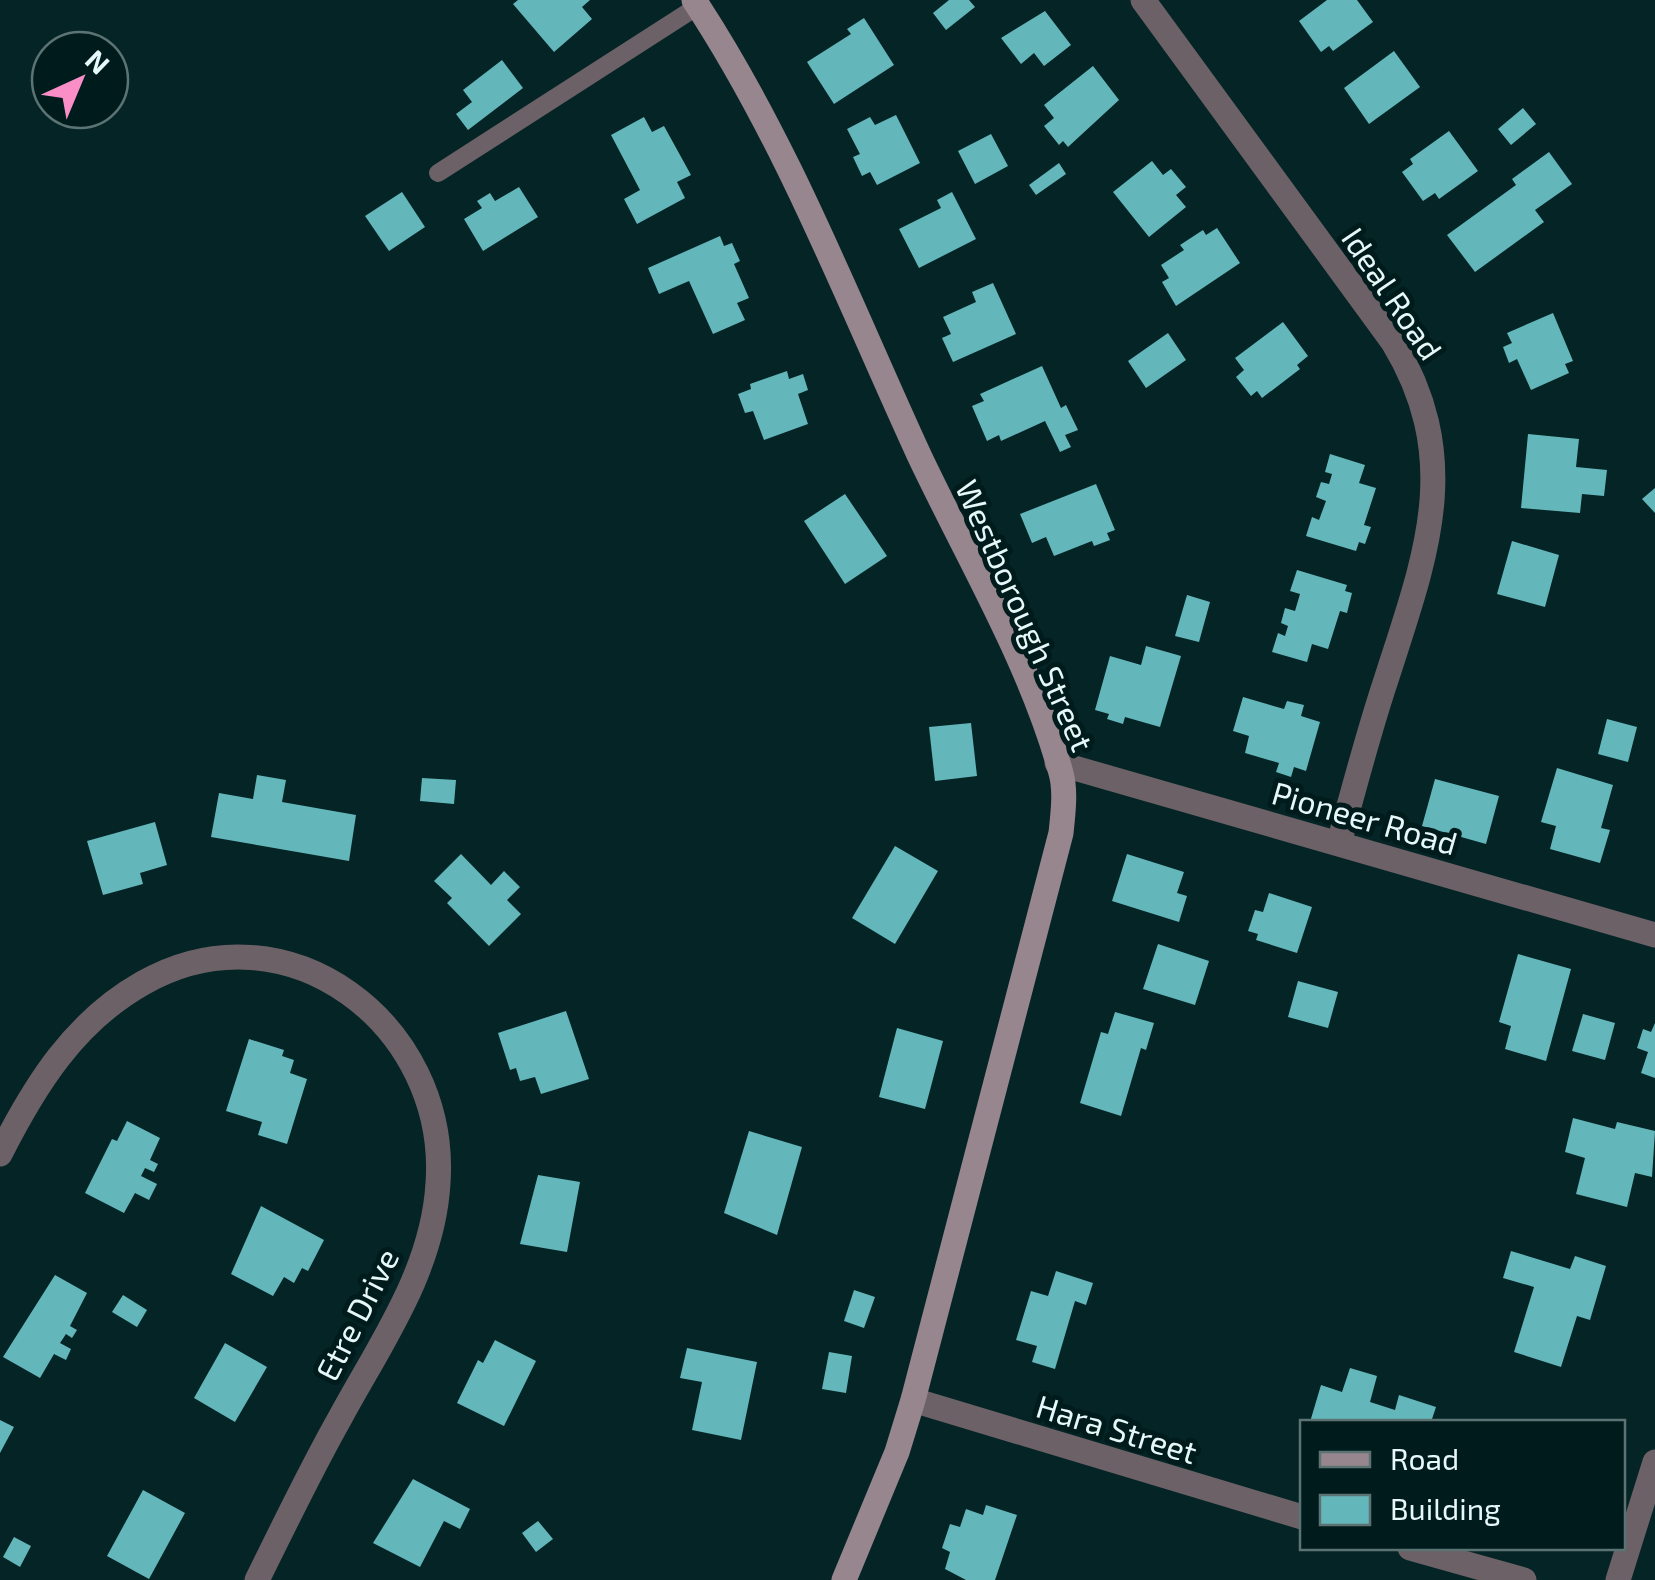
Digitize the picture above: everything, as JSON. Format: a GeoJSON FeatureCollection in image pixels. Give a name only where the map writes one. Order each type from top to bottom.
{"type":"FeatureCollection","features":[{"type":"Feature","properties":{"kind":"street","name":"Ideal Road"},"geometry":{"type":"LineString","coordinates":[[1143,0],[1393,342],[1413,376],[1431,432],[1435,488],[1426,556],[1339,842]]}},
{"type":"Feature","properties":{"kind":"street","name":"Westborough Street"},"geometry":{"type":"LineString","coordinates":[[696,3],[757,110],[858,315],[920,455],[999,616],[1062,774],[1061,833],[913,1400],[898,1452],[844,1580]]}},
{"type":"Feature","properties":{"kind":"street","name":"Pioneer Road"},"geometry":{"type":"LineString","coordinates":[[1057,763],[1655,935]]}},
{"type":"Feature","properties":{"kind":"street","name":"Etre Drive"},"geometry":{"type":"LineString","coordinates":[[0,1154],[36,1085],[76,1034],[144,982],[208,957],[240,955],[302,969],[350,994],[395,1033],[414,1066],[433,1121],[439,1181],[434,1223],[405,1302],[257,1580]]}},
{"type":"Feature","properties":{"kind":"street","name":"Hara Street"},"geometry":{"type":"LineString","coordinates":[[913,1400],[1300,1516]]}},
{"type":"Feature","properties":{"kind":"street"},"geometry":{"type":"LineString","coordinates":[[1618,1580],[1649,1503],[1655,1462]]}},
{"type":"Feature","properties":{"kind":"street"},"geometry":{"type":"LineString","coordinates":[[1417,1550],[1524,1580]]}},
{"type":"Feature","properties":{"kind":"lane"},"geometry":{"type":"LineString","coordinates":[[438,173],[696,3]]}},
{"type":"Feature","properties":{"kind":"building"},"geometry":{"type":"Polygon","coordinates":[[[518,0],[590,0],[582,7],[592,19],[554,52],[513,4],[518,0]]]}},
{"type":"Feature","properties":{"kind":"building"},"geometry":{"type":"Polygon","coordinates":[[[949,0],[969,0],[975,7],[946,30],[933,13],[949,0]]]}},
{"type":"Feature","properties":{"kind":"building"},"geometry":{"type":"Polygon","coordinates":[[[1327,0],[1357,0],[1373,22],[1333,51],[1329,46],[1321,52],[1299,21],[1327,0]]]}},
{"type":"Feature","properties":{"kind":"building"},"geometry":{"type":"Polygon","coordinates":[[[1045,11],[1071,45],[1044,66],[1034,53],[1021,64],[1001,38],[1045,11]]]}},
{"type":"Feature","properties":{"kind":"building"},"geometry":{"type":"Polygon","coordinates":[[[864,18],[894,65],[834,104],[807,62],[851,34],[847,29],[864,18]]]}},
{"type":"Feature","properties":{"kind":"building"},"geometry":{"type":"Polygon","coordinates":[[[1394,51],[1420,87],[1369,124],[1344,88],[1394,51]]]}},
{"type":"Feature","properties":{"kind":"building"},"geometry":{"type":"Polygon","coordinates":[[[502,60],[523,88],[468,130],[456,114],[472,102],[463,90],[502,60]]]}},
{"type":"Feature","properties":{"kind":"building"},"geometry":{"type":"Polygon","coordinates":[[[1093,66],[1119,100],[1068,147],[1063,141],[1059,145],[1044,126],[1054,118],[1044,105],[1093,66]]]}},
{"type":"Feature","properties":{"kind":"building"},"geometry":{"type":"Polygon","coordinates":[[[1523,108],[1536,124],[1511,145],[1498,129],[1523,108]]]}},
{"type":"Feature","properties":{"kind":"building"},"geometry":{"type":"Polygon","coordinates":[[[896,115],[920,163],[877,185],[870,172],[862,176],[853,157],[860,154],[847,129],[870,117],[875,125],[896,115]]]}},
{"type":"Feature","properties":{"kind":"building"},"geometry":{"type":"Polygon","coordinates":[[[644,117],[652,132],[664,126],[691,175],[677,182],[685,198],[637,224],[624,199],[640,190],[611,135],[644,117]]]}},
{"type":"Feature","properties":{"kind":"building"},"geometry":{"type":"Polygon","coordinates":[[[1449,131],[1478,171],[1439,199],[1435,193],[1423,201],[1402,172],[1413,164],[1410,159],[1449,131]]]}},
{"type":"Feature","properties":{"kind":"building"},"geometry":{"type":"Polygon","coordinates":[[[991,134],[1008,166],[975,184],[958,151],[991,134]]]}},
{"type":"Feature","properties":{"kind":"building"},"geometry":{"type":"Polygon","coordinates":[[[1549,152],[1572,184],[1535,210],[1544,222],[1475,272],[1447,235],[1516,185],[1512,179],[1549,152]]]}},
{"type":"Feature","properties":{"kind":"building"},"geometry":{"type":"Polygon","coordinates":[[[1152,161],[1163,175],[1171,169],[1186,187],[1176,195],[1186,207],[1149,237],[1113,192],[1152,161]]]}},
{"type":"Feature","properties":{"kind":"building"},"geometry":{"type":"Polygon","coordinates":[[[1059,163],[1066,174],[1036,195],[1029,185],[1059,163]]]}},
{"type":"Feature","properties":{"kind":"building"},"geometry":{"type":"Polygon","coordinates":[[[519,187],[538,217],[483,251],[464,219],[482,208],[477,201],[490,193],[495,201],[519,187]]]}},
{"type":"Feature","properties":{"kind":"building"},"geometry":{"type":"Polygon","coordinates":[[[402,192],[425,227],[389,251],[365,216],[402,192]]]}},
{"type":"Feature","properties":{"kind":"building"},"geometry":{"type":"Polygon","coordinates":[[[952,192],[976,239],[919,268],[899,229],[941,208],[937,200],[952,192]]]}},
{"type":"Feature","properties":{"kind":"building"},"geometry":{"type":"Polygon","coordinates":[[[1217,228],[1240,263],[1176,306],[1162,282],[1169,278],[1161,265],[1184,250],[1180,245],[1203,230],[1206,235],[1217,228]]]}},
{"type":"Feature","properties":{"kind":"building"},"geometry":{"type":"Polygon","coordinates":[[[720,236],[724,246],[732,243],[740,261],[734,264],[749,298],[737,303],[745,320],[713,334],[689,281],[659,294],[648,268],[720,236]]]}},
{"type":"Feature","properties":{"kind":"building"},"geometry":{"type":"Polygon","coordinates":[[[993,283],[1016,334],[953,362],[942,338],[951,334],[943,317],[976,302],[972,292],[993,283]]]}},
{"type":"Feature","properties":{"kind":"building"},"geometry":{"type":"Polygon","coordinates":[[[1553,313],[1573,361],[1565,364],[1569,373],[1531,390],[1517,359],[1509,363],[1503,347],[1512,343],[1507,333],[1553,313]]]}},
{"type":"Feature","properties":{"kind":"building"},"geometry":{"type":"Polygon","coordinates":[[[1283,322],[1308,356],[1297,365],[1300,369],[1262,398],[1257,391],[1251,396],[1236,377],[1244,370],[1235,358],[1283,322]]]}},
{"type":"Feature","properties":{"kind":"building"},"geometry":{"type":"Polygon","coordinates":[[[1168,333],[1186,360],[1146,388],[1128,361],[1168,333]]]}},
{"type":"Feature","properties":{"kind":"building"},"geometry":{"type":"Polygon","coordinates":[[[1042,366],[1061,408],[1066,405],[1078,430],[1065,435],[1071,447],[1060,452],[1045,421],[1001,441],[999,435],[987,441],[972,406],[984,401],[980,394],[1042,366]]]}},
{"type":"Feature","properties":{"kind":"building"},"geometry":{"type":"Polygon","coordinates":[[[787,371],[789,379],[803,374],[808,390],[798,394],[808,424],[764,440],[753,411],[745,413],[738,394],[751,389],[750,384],[787,371]]]}},
{"type":"Feature","properties":{"kind":"building"},"geometry":{"type":"Polygon","coordinates":[[[1528,434],[1579,439],[1576,467],[1607,470],[1604,496],[1582,494],[1580,513],[1521,508],[1528,434]]]}},
{"type":"Feature","properties":{"kind":"building"},"geometry":{"type":"Polygon","coordinates":[[[1330,454],[1365,465],[1359,483],[1376,488],[1364,525],[1371,527],[1365,544],[1359,542],[1356,551],[1306,536],[1312,517],[1319,520],[1326,501],[1316,497],[1321,482],[1329,484],[1332,474],[1325,472],[1330,454]]]}},
{"type":"Feature","properties":{"kind":"building"},"geometry":{"type":"Polygon","coordinates":[[[1096,484],[1115,530],[1107,533],[1110,540],[1094,546],[1092,541],[1054,556],[1046,537],[1032,543],[1020,514],[1096,484]]]}},
{"type":"Feature","properties":{"kind":"building"},"geometry":{"type":"Polygon","coordinates":[[[1655,488],[1655,513],[1642,499],[1655,488]]]}},
{"type":"Feature","properties":{"kind":"building"},"geometry":{"type":"Polygon","coordinates":[[[845,494],[887,556],[845,584],[804,521],[845,494]]]}},
{"type":"Feature","properties":{"kind":"building"},"geometry":{"type":"Polygon","coordinates":[[[1512,541],[1559,555],[1545,607],[1497,594],[1512,541]]]}},
{"type":"Feature","properties":{"kind":"building"},"geometry":{"type":"Polygon","coordinates":[[[1297,570],[1347,585],[1345,591],[1352,593],[1347,613],[1340,611],[1328,649],[1312,644],[1307,662],[1272,652],[1278,633],[1285,636],[1288,626],[1281,623],[1285,608],[1295,611],[1300,594],[1290,591],[1297,570]]]}},
{"type":"Feature","properties":{"kind":"building"},"geometry":{"type":"Polygon","coordinates":[[[1187,595],[1210,602],[1199,642],[1175,636],[1187,595]]]}},
{"type":"Feature","properties":{"kind":"building"},"geometry":{"type":"Polygon","coordinates":[[[1146,646],[1181,656],[1160,727],[1125,717],[1123,724],[1107,719],[1109,714],[1095,710],[1110,656],[1141,665],[1146,646]]]}},
{"type":"Feature","properties":{"kind":"building"},"geometry":{"type":"Polygon","coordinates":[[[1243,697],[1284,709],[1287,701],[1304,705],[1301,716],[1320,722],[1306,771],[1294,767],[1291,777],[1276,772],[1279,763],[1245,753],[1249,736],[1233,731],[1243,697]]]}},
{"type":"Feature","properties":{"kind":"building"},"geometry":{"type":"Polygon","coordinates":[[[1607,719],[1637,727],[1628,762],[1598,754],[1607,719]]]}},
{"type":"Feature","properties":{"kind":"building"},"geometry":{"type":"Polygon","coordinates":[[[971,723],[977,776],[935,781],[929,727],[971,723]]]}},
{"type":"Feature","properties":{"kind":"building"},"geometry":{"type":"Polygon","coordinates":[[[1557,768],[1613,785],[1601,828],[1610,830],[1600,863],[1550,849],[1556,826],[1541,822],[1557,768]]]}},
{"type":"Feature","properties":{"kind":"building"},"geometry":{"type":"Polygon","coordinates":[[[257,775],[286,780],[282,802],[356,815],[349,861],[211,837],[219,793],[253,799],[257,775]]]}},
{"type":"Feature","properties":{"kind":"building"},"geometry":{"type":"Polygon","coordinates":[[[422,778],[456,780],[454,804],[420,801],[422,778]]]}},
{"type":"Feature","properties":{"kind":"building"},"geometry":{"type":"Polygon","coordinates":[[[1435,779],[1499,796],[1486,844],[1422,826],[1435,779]]]}},
{"type":"Feature","properties":{"kind":"building"},"geometry":{"type":"Polygon","coordinates":[[[155,822],[167,865],[140,873],[143,884],[103,895],[87,841],[155,822]]]}},
{"type":"Feature","properties":{"kind":"building"},"geometry":{"type":"Polygon","coordinates":[[[895,846],[938,871],[895,944],[852,918],[895,846]]]}},
{"type":"Feature","properties":{"kind":"building"},"geometry":{"type":"Polygon","coordinates":[[[461,854],[491,885],[504,871],[520,887],[507,900],[521,914],[489,946],[447,903],[452,898],[434,881],[461,854]]]}},
{"type":"Feature","properties":{"kind":"building"},"geometry":{"type":"Polygon","coordinates":[[[1127,854],[1184,872],[1177,893],[1187,896],[1179,922],[1112,901],[1127,854]]]}},
{"type":"Feature","properties":{"kind":"building"},"geometry":{"type":"Polygon","coordinates":[[[1269,893],[1312,907],[1297,953],[1256,940],[1258,934],[1248,931],[1255,910],[1263,912],[1269,893]]]}},
{"type":"Feature","properties":{"kind":"building"},"geometry":{"type":"Polygon","coordinates":[[[1158,944],[1209,961],[1195,1005],[1143,989],[1158,944]]]}},
{"type":"Feature","properties":{"kind":"building"},"geometry":{"type":"Polygon","coordinates":[[[1518,954],[1571,969],[1546,1061],[1505,1049],[1511,1026],[1499,1022],[1518,954]]]}},
{"type":"Feature","properties":{"kind":"building"},"geometry":{"type":"Polygon","coordinates":[[[1298,981],[1338,992],[1328,1028],[1288,1017],[1298,981]]]}},
{"type":"Feature","properties":{"kind":"building"},"geometry":{"type":"Polygon","coordinates":[[[566,1011],[589,1079],[541,1094],[535,1077],[520,1081],[516,1068],[510,1070],[498,1033],[566,1011]]]}},
{"type":"Feature","properties":{"kind":"building"},"geometry":{"type":"Polygon","coordinates":[[[1115,1012],[1154,1023],[1146,1050],[1141,1048],[1121,1116],[1080,1103],[1101,1032],[1108,1034],[1115,1012]]]}},
{"type":"Feature","properties":{"kind":"building"},"geometry":{"type":"Polygon","coordinates":[[[1583,1014],[1615,1023],[1605,1060],[1572,1051],[1583,1014]]]}},
{"type":"Feature","properties":{"kind":"building"},"geometry":{"type":"Polygon","coordinates":[[[1655,1023],[1655,1078],[1641,1073],[1648,1052],[1637,1048],[1643,1029],[1651,1032],[1655,1023]]]}},
{"type":"Feature","properties":{"kind":"building"},"geometry":{"type":"Polygon","coordinates":[[[897,1028],[943,1041],[925,1109],[879,1097],[897,1028]]]}},
{"type":"Feature","properties":{"kind":"building"},"geometry":{"type":"Polygon","coordinates":[[[249,1039],[284,1050],[282,1056],[294,1060],[290,1073],[307,1079],[287,1144],[258,1135],[262,1122],[226,1111],[249,1039]]]}},
{"type":"Feature","properties":{"kind":"building"},"geometry":{"type":"Polygon","coordinates":[[[1573,1118],[1615,1129],[1617,1122],[1655,1131],[1652,1177],[1635,1173],[1627,1207],[1576,1194],[1585,1158],[1565,1152],[1573,1118]]]}},
{"type":"Feature","properties":{"kind":"building"},"geometry":{"type":"Polygon","coordinates":[[[127,1121],[160,1138],[150,1160],[158,1164],[154,1172],[145,1168],[141,1176],[157,1184],[149,1200],[135,1193],[124,1213],[85,1193],[112,1139],[117,1141],[127,1121]]]}},
{"type":"Feature","properties":{"kind":"building"},"geometry":{"type":"Polygon","coordinates":[[[749,1131],[802,1147],[777,1235],[724,1213],[749,1131]]]}},
{"type":"Feature","properties":{"kind":"building"},"geometry":{"type":"Polygon","coordinates":[[[538,1175],[580,1182],[567,1252],[520,1244],[538,1175]]]}},
{"type":"Feature","properties":{"kind":"building"},"geometry":{"type":"Polygon","coordinates":[[[261,1206],[324,1240],[308,1271],[302,1268],[294,1283],[284,1277],[273,1296],[231,1274],[261,1206]]]}},
{"type":"Feature","properties":{"kind":"building"},"geometry":{"type":"Polygon","coordinates":[[[1511,1251],[1570,1269],[1575,1256],[1606,1266],[1590,1320],[1577,1316],[1561,1367],[1514,1352],[1534,1287],[1503,1278],[1511,1251]]]}},
{"type":"Feature","properties":{"kind":"building"},"geometry":{"type":"Polygon","coordinates":[[[1056,1271],[1093,1283],[1086,1305],[1075,1301],[1055,1369],[1032,1362],[1037,1346],[1016,1340],[1031,1291],[1048,1296],[1056,1271]]]}},
{"type":"Feature","properties":{"kind":"building"},"geometry":{"type":"Polygon","coordinates":[[[55,1275],[87,1293],[70,1326],[77,1330],[72,1338],[66,1334],[60,1343],[71,1349],[66,1360],[54,1354],[40,1378],[3,1357],[55,1275]]]}},
{"type":"Feature","properties":{"kind":"building"},"geometry":{"type":"Polygon","coordinates":[[[854,1290],[875,1297],[864,1328],[844,1321],[854,1290]]]}},
{"type":"Feature","properties":{"kind":"building"},"geometry":{"type":"Polygon","coordinates":[[[123,1295],[147,1310],[137,1327],[112,1312],[123,1295]]]}},
{"type":"Feature","properties":{"kind":"building"},"geometry":{"type":"Polygon","coordinates":[[[495,1340],[536,1361],[504,1426],[457,1403],[478,1360],[483,1363],[495,1340]]]}},
{"type":"Feature","properties":{"kind":"building"},"geometry":{"type":"Polygon","coordinates":[[[225,1343],[267,1367],[235,1422],[194,1398],[225,1343]]]}},
{"type":"Feature","properties":{"kind":"building"},"geometry":{"type":"Polygon","coordinates":[[[687,1348],[757,1362],[741,1440],[692,1430],[702,1382],[680,1378],[687,1348]]]}},
{"type":"Feature","properties":{"kind":"building"},"geometry":{"type":"Polygon","coordinates":[[[829,1352],[852,1356],[846,1393],[822,1389],[829,1352]]]}},
{"type":"Feature","properties":{"kind":"building"},"geometry":{"type":"Polygon","coordinates":[[[1350,1368],[1377,1376],[1370,1402],[1395,1410],[1399,1395],[1436,1407],[1432,1420],[1311,1420],[1321,1385],[1342,1392],[1350,1368]]]}},
{"type":"Feature","properties":{"kind":"building"},"geometry":{"type":"Polygon","coordinates":[[[0,1420],[14,1427],[0,1453],[0,1420]]]}},
{"type":"Feature","properties":{"kind":"building"},"geometry":{"type":"Polygon","coordinates":[[[413,1479],[470,1509],[460,1529],[444,1521],[420,1567],[373,1543],[413,1479]]]}},
{"type":"Feature","properties":{"kind":"building"},"geometry":{"type":"Polygon","coordinates":[[[143,1490],[185,1513],[149,1579],[107,1556],[143,1490]]]}},
{"type":"Feature","properties":{"kind":"building"},"geometry":{"type":"Polygon","coordinates":[[[986,1505],[1017,1515],[995,1580],[966,1580],[945,1569],[950,1552],[942,1548],[950,1524],[960,1527],[966,1509],[983,1515],[986,1505]]]}},
{"type":"Feature","properties":{"kind":"building"},"geometry":{"type":"Polygon","coordinates":[[[538,1521],[553,1539],[536,1552],[522,1533],[538,1521]]]}},
{"type":"Feature","properties":{"kind":"building"},"geometry":{"type":"Polygon","coordinates":[[[14,1537],[31,1546],[20,1567],[3,1557],[14,1537]]]}}]}
